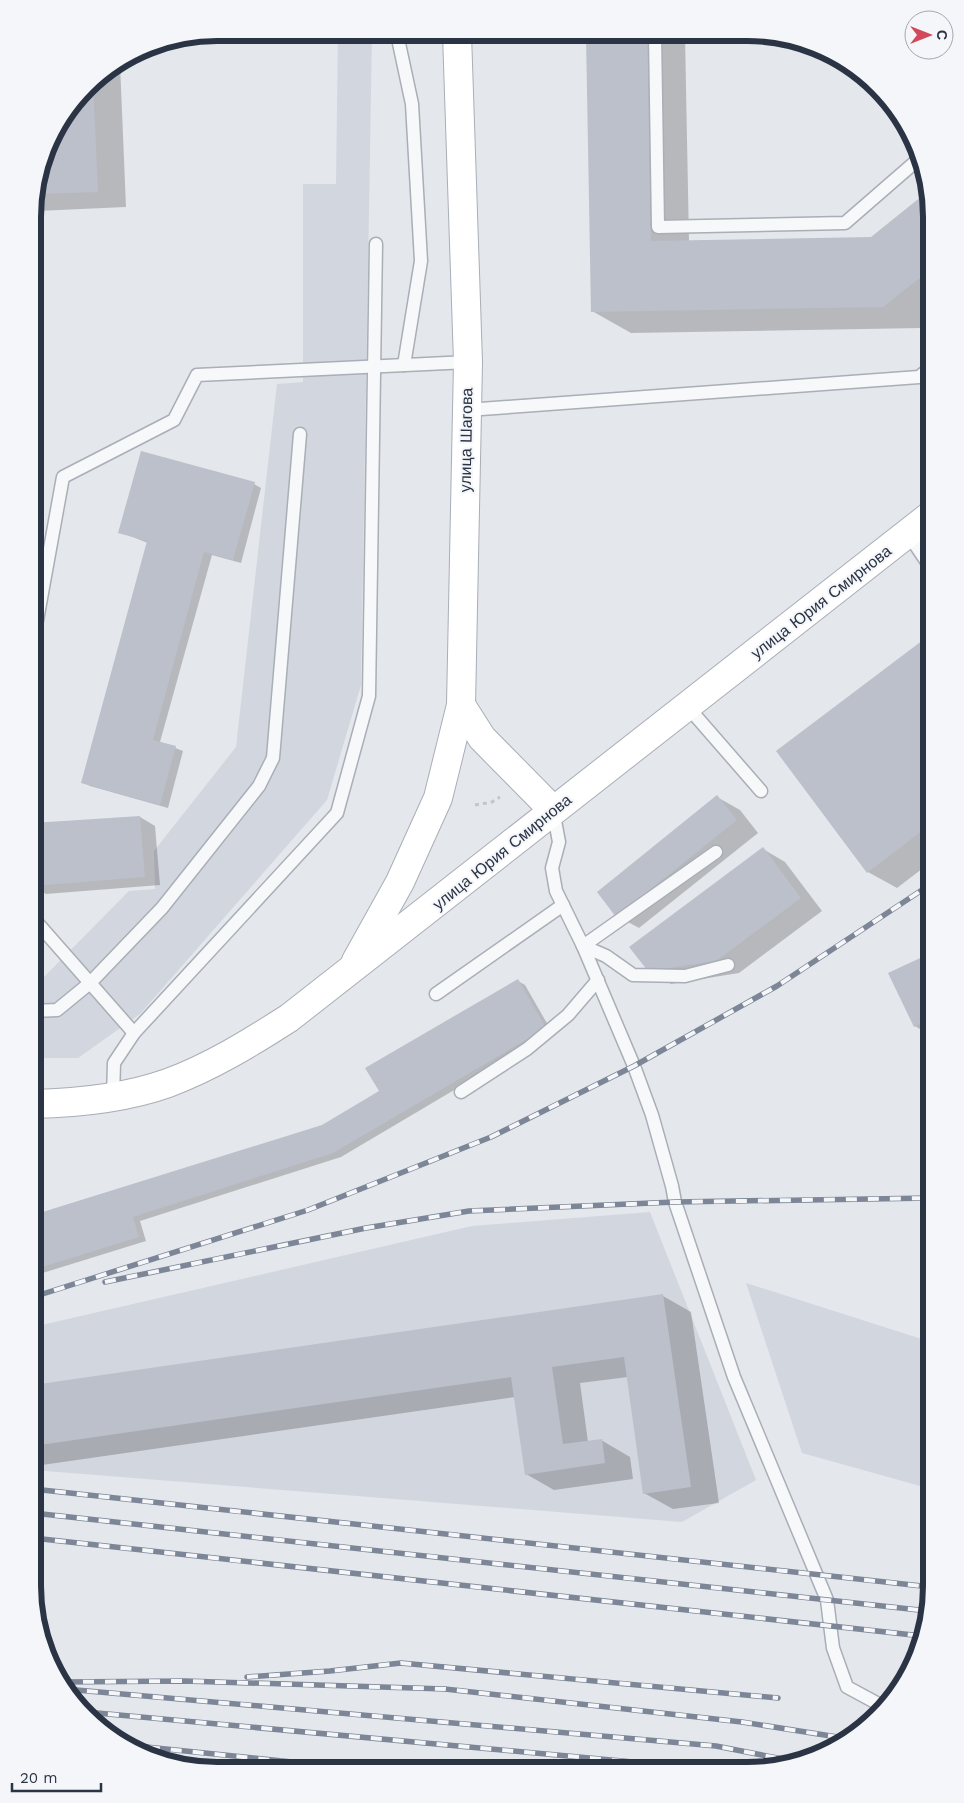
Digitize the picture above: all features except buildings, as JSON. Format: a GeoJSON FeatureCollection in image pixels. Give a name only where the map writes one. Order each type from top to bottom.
{"type":"FeatureCollection","features":[{"type":"Feature","properties":{"kind":"main road","name":"улица Шагова"},"geometry":{"type":"LineString","coordinates":[[351,971],[400,882],[438,798],[460,706],[468,362],[458,42]]}},
{"type":"Feature","properties":{"kind":"main road","name":"улица Юрия Смирнова"},"geometry":{"type":"LineString","coordinates":[[41,1103],[113,1097],[168,1083],[233,1054],[289,1018],[515,843],[553,810],[923,522]]}},
{"type":"Feature","properties":{"kind":"main road"},"geometry":{"type":"LineString","coordinates":[[460,706],[482,738],[553,810]]}},
{"type":"Feature","properties":{"kind":"lane"},"geometry":{"type":"LineString","coordinates":[[655,41],[658,227],[845,223],[914,163]]}},
{"type":"Feature","properties":{"kind":"lane"},"geometry":{"type":"LineString","coordinates":[[399,42],[412,104],[421,261],[404,365]]}},
{"type":"Feature","properties":{"kind":"lane"},"geometry":{"type":"LineString","coordinates":[[113,1097],[114,1063],[134,1033],[338,813],[369,696],[376,366],[376,244]]}},
{"type":"Feature","properties":{"kind":"lane"},"geometry":{"type":"LineString","coordinates":[[41,598],[63,477],[174,420],[198,375],[468,362]]}},
{"type":"Feature","properties":{"kind":"lane"},"geometry":{"type":"LineString","coordinates":[[466,410],[919,377],[923,374]]}},
{"type":"Feature","properties":{"kind":"lane"},"geometry":{"type":"LineString","coordinates":[[41,1011],[56,1010],[90,983],[162,908],[259,786],[273,758],[300,434]]}},
{"type":"Feature","properties":{"kind":"lane"},"geometry":{"type":"LineString","coordinates":[[908,534],[923,556]]}},
{"type":"Feature","properties":{"kind":"lane"},"geometry":{"type":"LineString","coordinates":[[687,706],[761,791]]}},
{"type":"Feature","properties":{"kind":"lane"},"geometry":{"type":"LineString","coordinates":[[553,810],[559,842],[552,868],[556,891],[598,980],[652,1115],[675,1202],[734,1377],[827,1600],[833,1648],[847,1687],[878,1703]]}},
{"type":"Feature","properties":{"kind":"lane"},"geometry":{"type":"LineString","coordinates":[[583,946],[716,852]]}},
{"type":"Feature","properties":{"kind":"lane"},"geometry":{"type":"LineString","coordinates":[[436,994],[563,905]]}},
{"type":"Feature","properties":{"kind":"lane"},"geometry":{"type":"LineString","coordinates":[[41,927],[134,1033]]}},
{"type":"Feature","properties":{"kind":"lane"},"geometry":{"type":"LineString","coordinates":[[583,946],[606,956],[633,975],[685,976],[728,965]]}},
{"type":"Feature","properties":{"kind":"lane"},"geometry":{"type":"LineString","coordinates":[[461,1092],[527,1049],[568,1015],[598,980]]}},
{"type":"Feature","properties":{"kind":"path"},"geometry":{"type":"LineString","coordinates":[[476,805],[492,802],[507,792]]}},
{"type":"Feature","properties":{"kind":"shaded area"},"geometry":{"type":"Polygon","coordinates":[[[338,42],[372,42],[361,685],[327,800],[140,1014],[78,1058],[41,1058],[41,980],[129,891],[155,889],[154,851],[236,747],[277,384],[303,382],[303,184],[336,184],[338,42]]]}},
{"type":"Feature","properties":{"kind":"shaded area"},"geometry":{"type":"Polygon","coordinates":[[[650,1212],[756,1480],[682,1522],[41,1471],[41,1325],[472,1226],[650,1212]]]}},
{"type":"Feature","properties":{"kind":"shaded area"},"geometry":{"type":"Polygon","coordinates":[[[746,1283],[922,1339],[922,1487],[802,1453],[746,1283]]]}},
{"type":"Feature","properties":{"kind":"railway"},"geometry":{"type":"LineString","coordinates":[[41,1294],[308,1210],[491,1137],[634,1066],[777,986],[923,890]]}},
{"type":"Feature","properties":{"kind":"railway"},"geometry":{"type":"LineString","coordinates":[[105,1282],[366,1228],[469,1211],[675,1202],[922,1198]]}},
{"type":"Feature","properties":{"kind":"railway"},"geometry":{"type":"LineString","coordinates":[[41,1490],[922,1586]]}},
{"type":"Feature","properties":{"kind":"railway"},"geometry":{"type":"LineString","coordinates":[[41,1514],[921,1610]]}},
{"type":"Feature","properties":{"kind":"railway"},"geometry":{"type":"LineString","coordinates":[[41,1539],[915,1635]]}},
{"type":"Feature","properties":{"kind":"railway"},"geometry":{"type":"LineString","coordinates":[[247,1677],[330,1671],[401,1663],[778,1698]]}},
{"type":"Feature","properties":{"kind":"railway"},"geometry":{"type":"LineString","coordinates":[[70,1682],[185,1681],[445,1689],[742,1722],[837,1737]]}},
{"type":"Feature","properties":{"kind":"railway"},"geometry":{"type":"LineString","coordinates":[[76,1690],[716,1746],[779,1758]]}},
{"type":"Feature","properties":{"kind":"railway"},"geometry":{"type":"LineString","coordinates":[[96,1713],[633,1762]]}},
{"type":"Feature","properties":{"kind":"railway"},"geometry":{"type":"LineString","coordinates":[[148,1747],[291,1762]]}}]}
